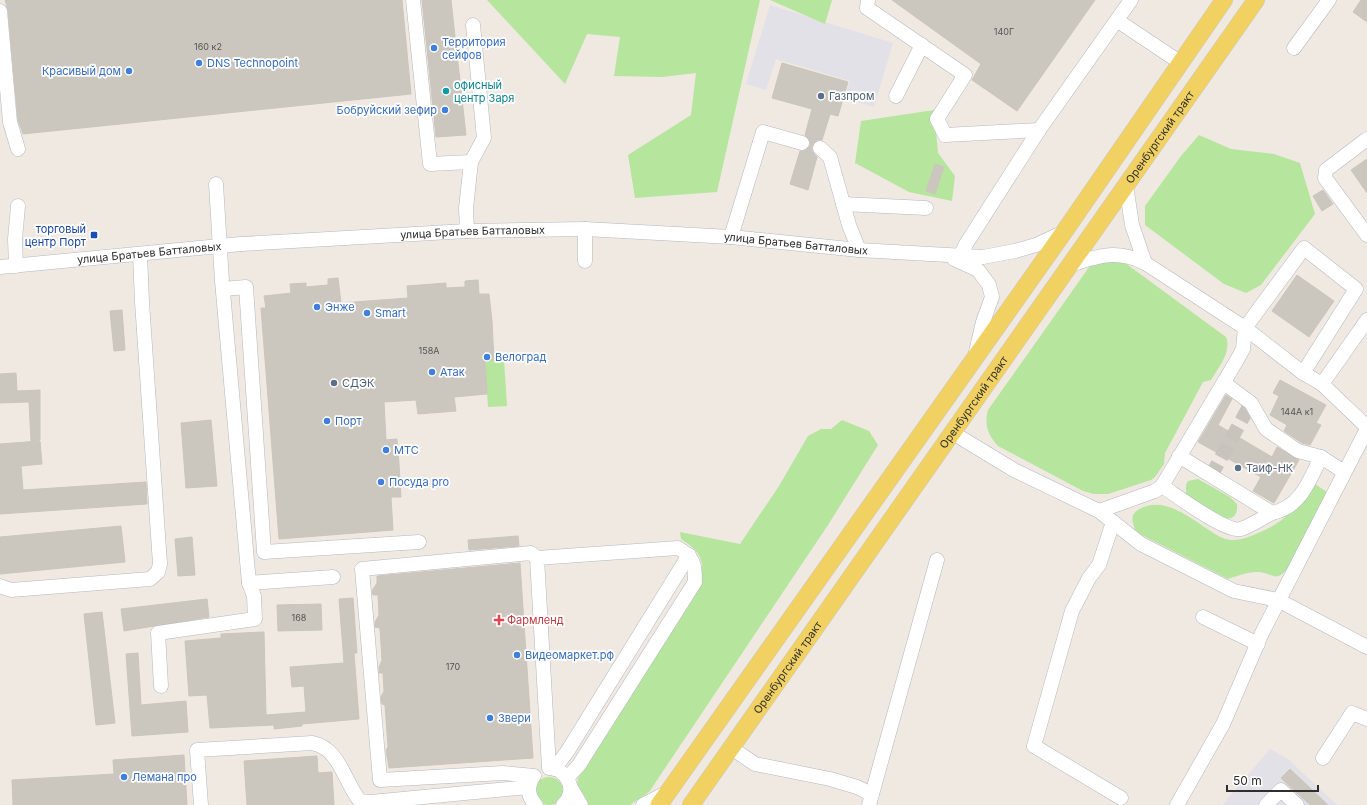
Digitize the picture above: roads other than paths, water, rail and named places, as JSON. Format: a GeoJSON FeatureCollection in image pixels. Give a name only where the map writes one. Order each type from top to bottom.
{"type":"FeatureCollection","features":[{"type":"Feature","properties":{"kind":"main road"},"geometry":{"type":"LineString","coordinates":[[664,798],[1064,232],[1224,0]]}},
{"type":"Feature","properties":{"kind":"main road","name":"Оренбургский тракт"},"geometry":{"type":"LineString","coordinates":[[691,805],[730,747],[953,433],[1256,0]]}},
{"type":"Feature","properties":{"kind":"street"},"geometry":{"type":"LineString","coordinates":[[413,0],[430,164],[471,162]]}},
{"type":"Feature","properties":{"kind":"street"},"geometry":{"type":"LineString","coordinates":[[868,0],[867,8],[965,75],[937,119],[945,135],[1039,130]]}},
{"type":"Feature","properties":{"kind":"street"},"geometry":{"type":"LineString","coordinates":[[960,256],[966,244],[1039,130],[1131,0]]}},
{"type":"Feature","properties":{"kind":"street"},"geometry":{"type":"LineString","coordinates":[[1294,48],[1329,0]]}},
{"type":"Feature","properties":{"kind":"street"},"geometry":{"type":"LineString","coordinates":[[0,11],[10,122],[18,149]]}},
{"type":"Feature","properties":{"kind":"street"},"geometry":{"type":"LineString","coordinates":[[1118,20],[1181,63]]}},
{"type":"Feature","properties":{"kind":"street"},"geometry":{"type":"LineString","coordinates":[[467,231],[466,208],[471,162],[484,138],[472,25]]}},
{"type":"Feature","properties":{"kind":"street"},"geometry":{"type":"LineString","coordinates":[[896,96],[922,45]]}},
{"type":"Feature","properties":{"kind":"street"},"geometry":{"type":"LineString","coordinates":[[731,237],[763,132],[802,143]]}},
{"type":"Feature","properties":{"kind":"street"},"geometry":{"type":"LineString","coordinates":[[1367,139],[1326,170],[1325,178],[1367,235]]}},
{"type":"Feature","properties":{"kind":"street"},"geometry":{"type":"LineString","coordinates":[[820,148],[830,157],[849,225],[858,250]]}},
{"type":"Feature","properties":{"kind":"street"},"geometry":{"type":"LineString","coordinates":[[161,686],[158,633],[255,619],[254,596],[249,583],[219,245],[216,184]]}},
{"type":"Feature","properties":{"kind":"street"},"geometry":{"type":"LineString","coordinates":[[1126,185],[1132,225],[1145,263]]}},
{"type":"Feature","properties":{"kind":"street"},"geometry":{"type":"LineString","coordinates":[[843,204],[926,208]]}},
{"type":"Feature","properties":{"kind":"street"},"geometry":{"type":"LineString","coordinates":[[16,266],[15,239],[18,206]]}},
{"type":"Feature","properties":{"kind":"street"},"geometry":{"type":"LineString","coordinates":[[585,229],[585,261]]}},
{"type":"Feature","properties":{"kind":"street","name":"улица Братьев Батталовых"},"geometry":{"type":"LineString","coordinates":[[0,267],[219,245],[467,231],[585,229],[731,237],[858,250],[983,257],[1015,251],[1036,245],[1064,232]]}},
{"type":"Feature","properties":{"kind":"street"},"geometry":{"type":"LineString","coordinates":[[1099,510],[1155,491],[1162,486],[1243,349],[1245,328],[1304,248],[1356,289],[1303,373]]}},
{"type":"Feature","properties":{"kind":"street"},"geometry":{"type":"LineString","coordinates":[[0,586],[11,590],[150,579],[158,572],[160,564],[142,310],[140,254]]}},
{"type":"Feature","properties":{"kind":"street"},"geometry":{"type":"LineString","coordinates":[[1070,265],[1100,255],[1111,254],[1133,257],[1145,263],[1245,328],[1303,373],[1322,384],[1367,428],[1278,600],[1223,724],[1177,805]]}},
{"type":"Feature","properties":{"kind":"street","name":"улица Братьев Батталовых"},"geometry":{"type":"LineString","coordinates":[[946,256],[978,270],[989,285],[992,297],[983,322],[973,361]]}},
{"type":"Feature","properties":{"kind":"street"},"geometry":{"type":"LineString","coordinates":[[223,289],[246,286],[264,552],[419,542]]}},
{"type":"Feature","properties":{"kind":"street"},"geometry":{"type":"LineString","coordinates":[[1322,384],[1367,320]]}},
{"type":"Feature","properties":{"kind":"street"},"geometry":{"type":"LineString","coordinates":[[1224,383],[1251,403],[1266,429],[1298,451],[1321,457],[1344,472]]}},
{"type":"Feature","properties":{"kind":"street"},"geometry":{"type":"LineString","coordinates":[[953,433],[1014,470],[1099,510],[1141,544],[1234,591],[1278,600],[1367,647]]}},
{"type":"Feature","properties":{"kind":"street"},"geometry":{"type":"LineString","coordinates":[[1179,456],[1272,513]]}},
{"type":"Feature","properties":{"kind":"street"},"geometry":{"type":"LineString","coordinates":[[1162,486],[1192,507],[1231,529],[1240,529],[1272,513],[1288,508],[1302,494],[1321,457]]}},
{"type":"Feature","properties":{"kind":"street"},"geometry":{"type":"LineString","coordinates":[[1113,522],[1099,565],[1089,578],[1072,611],[1034,746],[1121,798]]}},
{"type":"Feature","properties":{"kind":"street"},"geometry":{"type":"LineString","coordinates":[[530,793],[503,773],[380,780],[362,569],[531,553],[537,558],[678,548],[689,554],[695,568],[695,582],[579,765],[569,782],[569,797],[563,805]]}},
{"type":"Feature","properties":{"kind":"street"},"geometry":{"type":"LineString","coordinates":[[552,769],[567,752],[689,554]]}},
{"type":"Feature","properties":{"kind":"street"},"geometry":{"type":"LineString","coordinates":[[537,558],[552,769]]}},
{"type":"Feature","properties":{"kind":"street"},"geometry":{"type":"LineString","coordinates":[[730,747],[755,764],[830,779],[857,787],[870,800],[937,560]]}},
{"type":"Feature","properties":{"kind":"street"},"geometry":{"type":"LineString","coordinates":[[249,583],[333,577]]}},
{"type":"Feature","properties":{"kind":"street"},"geometry":{"type":"LineString","coordinates":[[1203,617],[1258,644]]}},
{"type":"Feature","properties":{"kind":"street"},"geometry":{"type":"LineString","coordinates":[[1323,758],[1352,713],[1367,719]]}},
{"type":"Feature","properties":{"kind":"street"},"geometry":{"type":"LineString","coordinates":[[201,805],[197,750],[305,744],[322,745],[331,752],[354,794],[360,801],[371,802],[530,793]]}},
{"type":"Feature","properties":{"kind":"street"},"geometry":{"type":"LineString","coordinates":[[530,793],[543,769],[552,769],[560,771],[569,782],[581,805]]}},
{"type":"Feature","properties":{"kind":"street"},"geometry":{"type":"LineString","coordinates":[[1266,805],[1281,790],[1297,805]]}},
{"type":"Feature","properties":{"kind":"street"},"geometry":{"type":"LineString","coordinates":[[643,805],[664,798]]}},
{"type":"Feature","properties":{"kind":"tunnel"},"geometry":{"type":"LineString","coordinates":[[1211,476],[1251,403]]}},
{"type":"Feature","properties":{"kind":"place","name":"Территория сейфов"},"geometry":{"type":"Point","coordinates":[434,48]}},
{"type":"Feature","properties":{"kind":"place","name":"DNS Technopoint"},"geometry":{"type":"Point","coordinates":[199,63]}},
{"type":"Feature","properties":{"kind":"place","name":"Красивый дом"},"geometry":{"type":"Point","coordinates":[129,71]}},
{"type":"Feature","properties":{"kind":"place","name":"офисный центр Заря"},"geometry":{"type":"Point","coordinates":[446,91]}},
{"type":"Feature","properties":{"kind":"place","name":"Газпром"},"geometry":{"type":"Point","coordinates":[821,96]}},
{"type":"Feature","properties":{"kind":"place","name":"Бобруйский зефир"},"geometry":{"type":"Point","coordinates":[445,110]}},
{"type":"Feature","properties":{"kind":"place","name":"торговый центр Порт"},"geometry":{"type":"Point","coordinates":[94,235]}},
{"type":"Feature","properties":{"kind":"place","name":"Энже"},"geometry":{"type":"Point","coordinates":[317,307]}},
{"type":"Feature","properties":{"kind":"place","name":"Smart"},"geometry":{"type":"Point","coordinates":[367,313]}},
{"type":"Feature","properties":{"kind":"place","name":"Велоград"},"geometry":{"type":"Point","coordinates":[487,357]}},
{"type":"Feature","properties":{"kind":"place","name":"Атак"},"geometry":{"type":"Point","coordinates":[432,372]}},
{"type":"Feature","properties":{"kind":"place","name":"СДЭК"},"geometry":{"type":"Point","coordinates":[334,383]}},
{"type":"Feature","properties":{"kind":"place","name":"Порт"},"geometry":{"type":"Point","coordinates":[327,421]}},
{"type":"Feature","properties":{"kind":"place","name":"МТС"},"geometry":{"type":"Point","coordinates":[386,450]}},
{"type":"Feature","properties":{"kind":"place","name":"Таиф-НК"},"geometry":{"type":"Point","coordinates":[1238,468]}},
{"type":"Feature","properties":{"kind":"place","name":"Посуда pro"},"geometry":{"type":"Point","coordinates":[381,482]}},
{"type":"Feature","properties":{"kind":"place","name":"Фармленд"},"geometry":{"type":"Point","coordinates":[499,620]}},
{"type":"Feature","properties":{"kind":"place","name":"Видеомаркет.рф"},"geometry":{"type":"Point","coordinates":[517,655]}},
{"type":"Feature","properties":{"kind":"place","name":"Звери"},"geometry":{"type":"Point","coordinates":[490,718]}},
{"type":"Feature","properties":{"kind":"place","name":"Лемана про"},"geometry":{"type":"Point","coordinates":[124,777]}}]}
